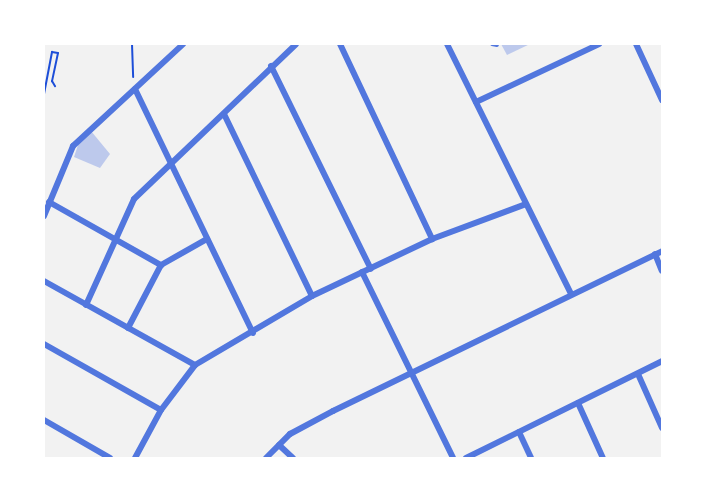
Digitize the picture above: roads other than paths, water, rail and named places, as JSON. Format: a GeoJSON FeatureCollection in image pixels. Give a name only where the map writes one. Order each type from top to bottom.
{"type":"FeatureCollection","features":[{"type":"Feature","properties":{"kind":"street"},"geometry":{"type":"LineString","coordinates":[[44,216],[73,147],[183,44]]}},
{"type":"Feature","properties":{"kind":"street"},"geometry":{"type":"LineString","coordinates":[[86,305],[118,239],[134,199],[296,44]]}},
{"type":"Feature","properties":{"kind":"street"},"geometry":{"type":"LineString","coordinates":[[340,44],[432,239]]}},
{"type":"Feature","properties":{"kind":"street"},"geometry":{"type":"LineString","coordinates":[[447,44],[571,294]]}},
{"type":"Feature","properties":{"kind":"street"},"geometry":{"type":"LineString","coordinates":[[476,102],[599,44]]}},
{"type":"Feature","properties":{"kind":"street"},"geometry":{"type":"LineString","coordinates":[[636,44],[663,100]]}},
{"type":"Feature","properties":{"kind":"street"},"geometry":{"type":"LineString","coordinates":[[271,66],[371,269]]}},
{"type":"Feature","properties":{"kind":"street"},"geometry":{"type":"LineString","coordinates":[[135,89],[253,333]]}},
{"type":"Feature","properties":{"kind":"street"},"geometry":{"type":"LineString","coordinates":[[224,114],[312,296]]}},
{"type":"Feature","properties":{"kind":"street"},"geometry":{"type":"LineString","coordinates":[[49,202],[161,265]]}},
{"type":"Feature","properties":{"kind":"street"},"geometry":{"type":"LineString","coordinates":[[135,459],[161,410],[195,365],[253,333],[312,296],[432,239],[526,204]]}},
{"type":"Feature","properties":{"kind":"street"},"geometry":{"type":"LineString","coordinates":[[128,328],[161,265],[207,239]]}},
{"type":"Feature","properties":{"kind":"street"},"geometry":{"type":"LineString","coordinates":[[266,459],[299,429],[411,371],[663,251]]}},
{"type":"Feature","properties":{"kind":"street"},"geometry":{"type":"LineString","coordinates":[[655,254],[663,271]]}},
{"type":"Feature","properties":{"kind":"street"},"geometry":{"type":"LineString","coordinates":[[362,272],[453,459]]}},
{"type":"Feature","properties":{"kind":"street"},"geometry":{"type":"LineString","coordinates":[[44,281],[195,365]]}},
{"type":"Feature","properties":{"kind":"street"},"geometry":{"type":"LineString","coordinates":[[44,344],[161,410]]}},
{"type":"Feature","properties":{"kind":"street"},"geometry":{"type":"LineString","coordinates":[[466,459],[663,362]]}},
{"type":"Feature","properties":{"kind":"street"},"geometry":{"type":"LineString","coordinates":[[638,374],[663,428]]}},
{"type":"Feature","properties":{"kind":"street"},"geometry":{"type":"LineString","coordinates":[[578,403],[603,459]]}},
{"type":"Feature","properties":{"kind":"street"},"geometry":{"type":"LineString","coordinates":[[44,420],[110,459]]}},
{"type":"Feature","properties":{"kind":"street"},"geometry":{"type":"LineString","coordinates":[[519,432],[531,459]]}},
{"type":"Feature","properties":{"kind":"street"},"geometry":{"type":"LineString","coordinates":[[279,445],[293,459]]}}]}
